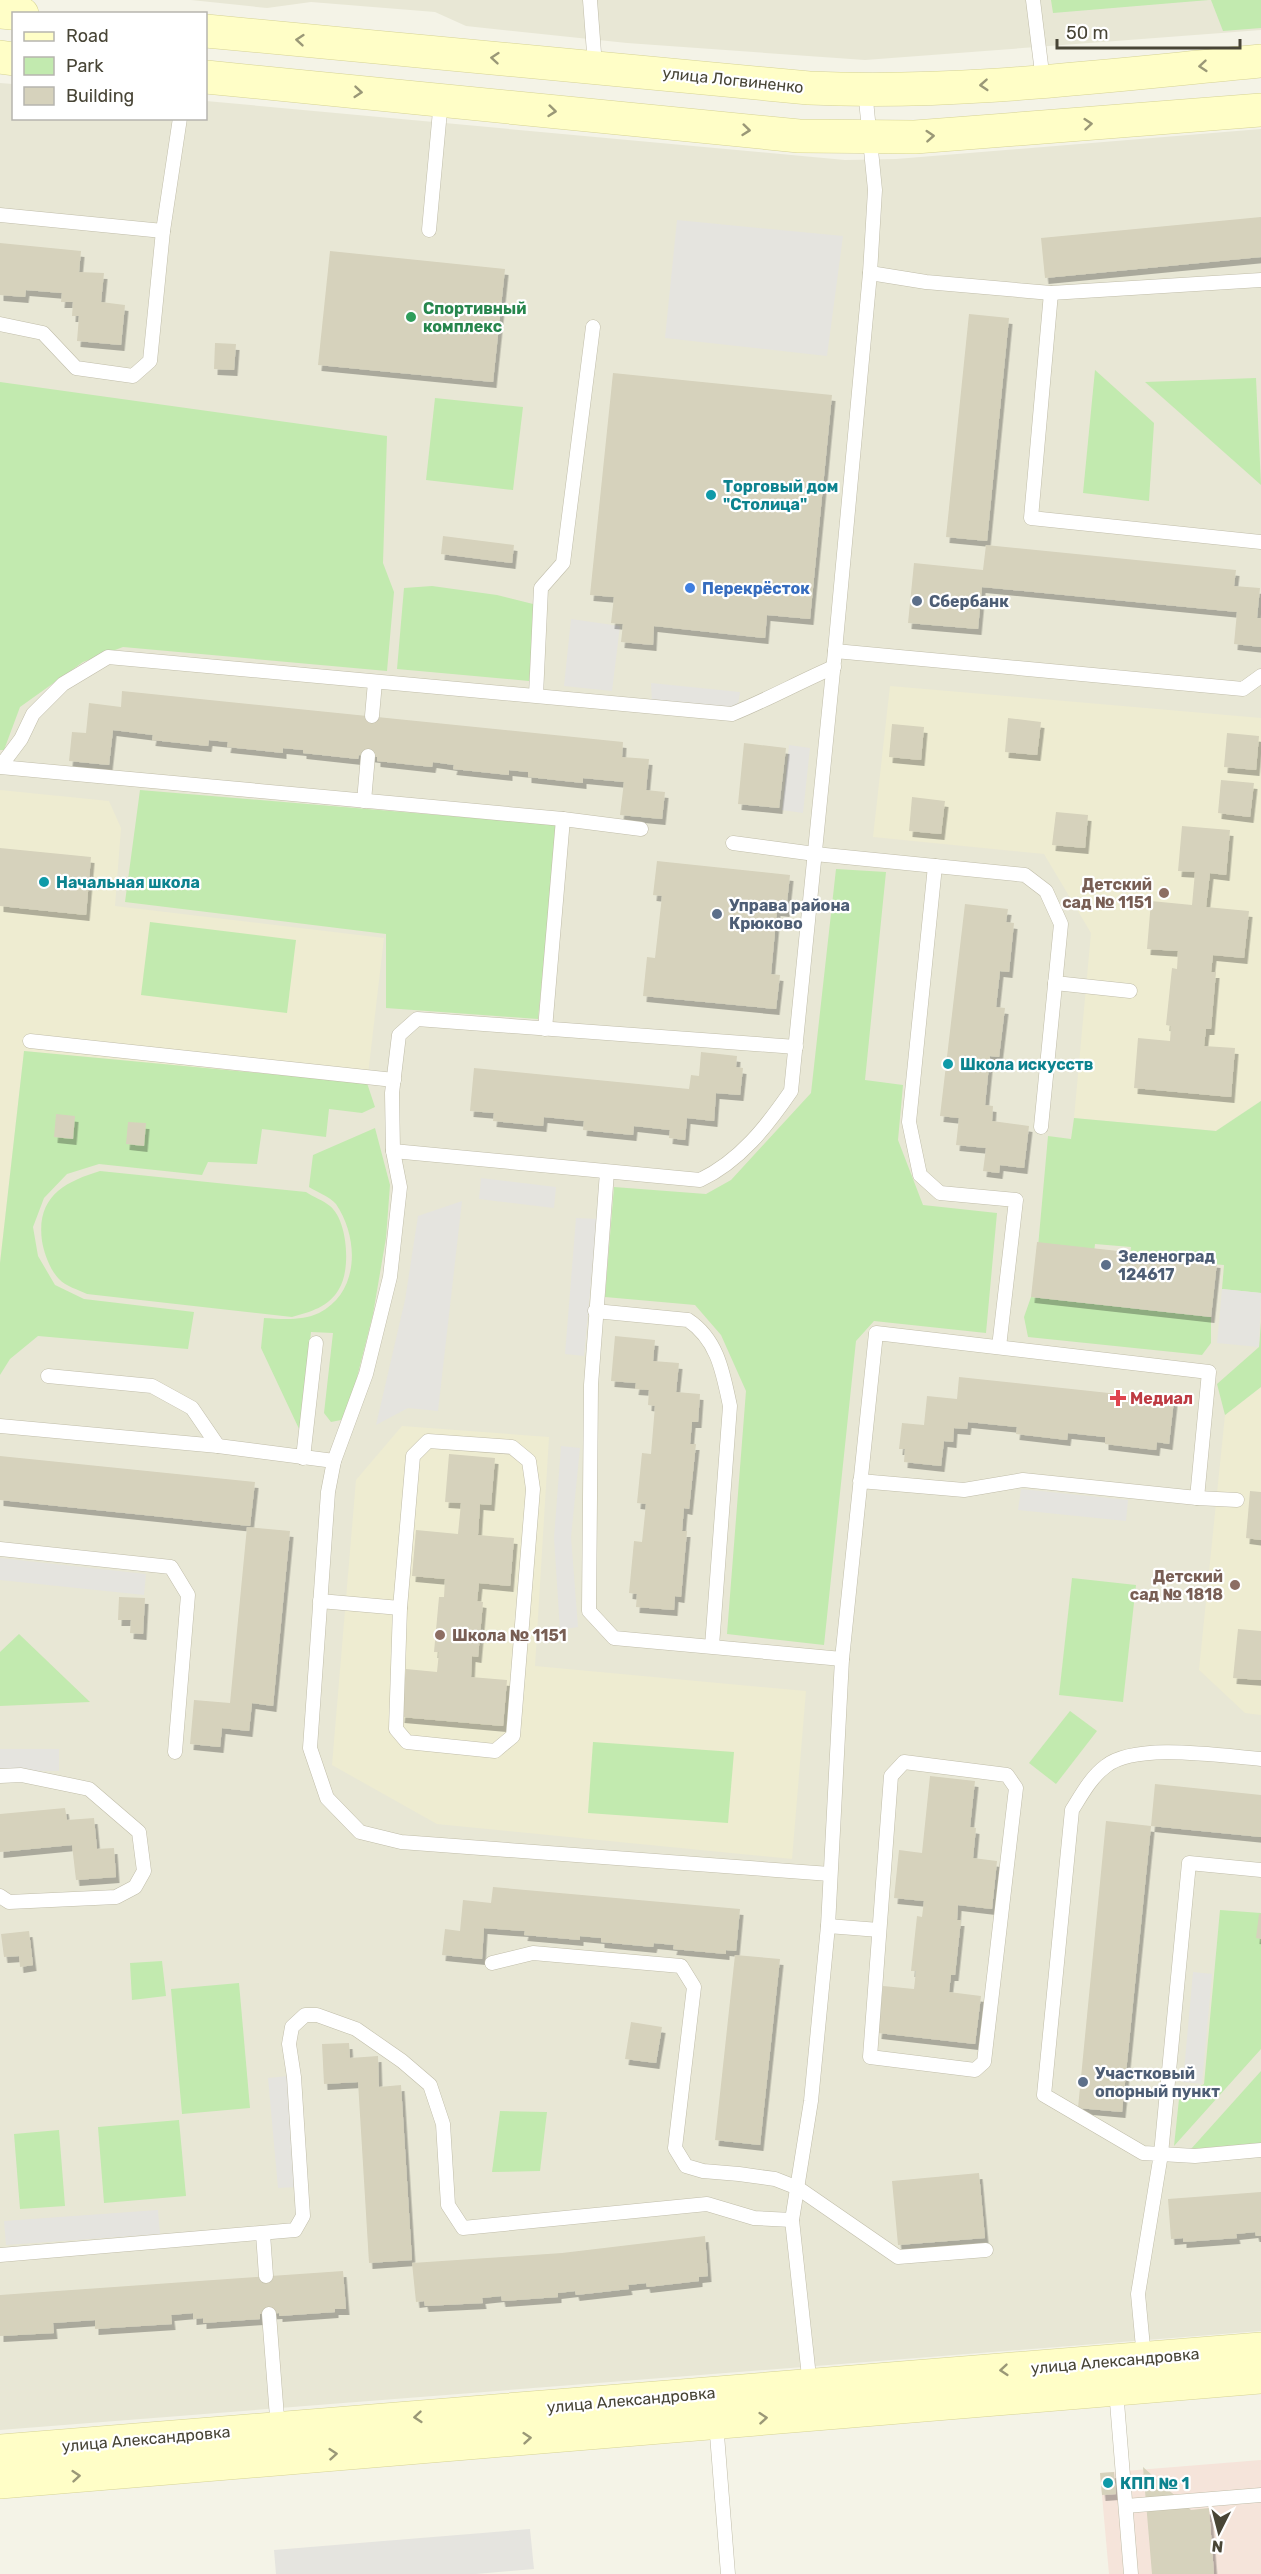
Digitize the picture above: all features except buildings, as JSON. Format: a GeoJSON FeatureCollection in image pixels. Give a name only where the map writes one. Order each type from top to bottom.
{"type":"FeatureCollection","features":[{"type":"Feature","properties":{"kind":"main road","name":"улица Логвиненко"},"geometry":{"type":"LineString","coordinates":[[207,31],[809,88],[865,90],[907,91],[1261,61]]}},
{"type":"Feature","properties":{"kind":"main road"},"geometry":{"type":"LineString","coordinates":[[207,77],[799,136],[871,138],[927,136],[1261,110]]}},
{"type":"Feature","properties":{"kind":"main road","name":"улица Александровка"},"geometry":{"type":"LineString","coordinates":[[0,2451],[279,2444],[716,2422],[1136,2378],[1261,2349]]}},
{"type":"Feature","properties":{"kind":"main road","name":"улица Александровка"},"geometry":{"type":"LineString","coordinates":[[9,2481],[279,2444],[810,2386],[1261,2377]]}},
{"type":"Feature","properties":{"kind":"lane"},"geometry":{"type":"LineString","coordinates":[[590,0],[595,66]]}},
{"type":"Feature","properties":{"kind":"lane"},"geometry":{"type":"LineString","coordinates":[[1033,0],[1043,81]]}},
{"type":"Feature","properties":{"kind":"lane"},"geometry":{"type":"LineString","coordinates":[[393,1151],[700,1180],[715,1173],[748,1146],[770,1122],[791,1091],[834,667],[870,273],[875,190],[865,90]]}},
{"type":"Feature","properties":{"kind":"lane"},"geometry":{"type":"LineString","coordinates":[[429,230],[436,176],[441,100]]}},
{"type":"Feature","properties":{"kind":"lane"},"geometry":{"type":"LineString","coordinates":[[0,324],[43,333],[76,368],[133,376],[150,361],[164,231],[180,120]]}},
{"type":"Feature","properties":{"kind":"lane"},"geometry":{"type":"LineString","coordinates":[[0,215],[164,231]]}},
{"type":"Feature","properties":{"kind":"lane"},"geometry":{"type":"LineString","coordinates":[[870,273],[926,282],[1051,293],[1261,280]]}},
{"type":"Feature","properties":{"kind":"lane"},"geometry":{"type":"LineString","coordinates":[[1051,293],[1031,518],[1261,542]]}},
{"type":"Feature","properties":{"kind":"lane"},"geometry":{"type":"LineString","coordinates":[[536,695],[541,588],[563,562],[592,327]]}},
{"type":"Feature","properties":{"kind":"lane"},"geometry":{"type":"LineString","coordinates":[[835,651],[1243,689],[1261,676]]}},
{"type":"Feature","properties":{"kind":"lane"},"geometry":{"type":"LineString","coordinates":[[0,767],[21,739],[33,714],[63,684],[108,657],[732,714],[763,702],[796,683],[834,667]]}},
{"type":"Feature","properties":{"kind":"lane"},"geometry":{"type":"LineString","coordinates":[[372,716],[375,682]]}},
{"type":"Feature","properties":{"kind":"lane"},"geometry":{"type":"LineString","coordinates":[[364,801],[368,756]]}},
{"type":"Feature","properties":{"kind":"lane"},"geometry":{"type":"LineString","coordinates":[[0,767],[563,819],[641,829]]}},
{"type":"Feature","properties":{"kind":"lane"},"geometry":{"type":"LineString","coordinates":[[545,1029],[563,819]]}},
{"type":"Feature","properties":{"kind":"lane"},"geometry":{"type":"LineString","coordinates":[[733,843],[815,854],[1025,875],[1046,891],[1061,924],[1041,1127]]}},
{"type":"Feature","properties":{"kind":"lane"},"geometry":{"type":"LineString","coordinates":[[935,866],[909,1122],[920,1175],[940,1193],[1016,1200],[999,1347]]}},
{"type":"Feature","properties":{"kind":"lane"},"geometry":{"type":"LineString","coordinates":[[1055,982],[1130,991]]}},
{"type":"Feature","properties":{"kind":"lane"},"geometry":{"type":"LineString","coordinates":[[795,1047],[417,1019],[399,1035],[394,1080],[393,1151],[400,1187],[390,1277],[366,1374],[334,1461],[328,1492],[309,1748],[327,1798],[360,1832],[401,1842],[830,1874]]}},
{"type":"Feature","properties":{"kind":"lane"},"geometry":{"type":"LineString","coordinates":[[30,1041],[394,1080]]}},
{"type":"Feature","properties":{"kind":"lane"},"geometry":{"type":"LineString","coordinates":[[607,1172],[591,1385],[589,1611],[614,1638],[842,1659]]}},
{"type":"Feature","properties":{"kind":"lane"},"geometry":{"type":"LineString","coordinates":[[595,1311],[688,1320],[701,1329],[713,1346],[723,1371],[730,1406],[712,1646]]}},
{"type":"Feature","properties":{"kind":"lane"},"geometry":{"type":"LineString","coordinates":[[810,2386],[792,2220],[811,2102],[828,1926],[842,1659],[876,1333],[1209,1372],[1197,1498]]}},
{"type":"Feature","properties":{"kind":"lane"},"geometry":{"type":"LineString","coordinates":[[303,1458],[316,1343]]}},
{"type":"Feature","properties":{"kind":"lane"},"geometry":{"type":"LineString","coordinates":[[48,1376],[152,1386],[192,1408],[218,1446]]}},
{"type":"Feature","properties":{"kind":"lane"},"geometry":{"type":"LineString","coordinates":[[0,1426],[218,1446],[334,1461]]}},
{"type":"Feature","properties":{"kind":"lane"},"geometry":{"type":"LineString","coordinates":[[428,1441],[512,1447],[529,1461],[532,1489],[513,1736],[495,1751],[407,1742],[396,1729],[400,1608],[413,1456],[428,1441]]}},
{"type":"Feature","properties":{"kind":"lane"},"geometry":{"type":"LineString","coordinates":[[860,1481],[964,1490],[1023,1480],[1237,1500]]}},
{"type":"Feature","properties":{"kind":"lane"},"geometry":{"type":"LineString","coordinates":[[0,1549],[171,1567],[188,1595],[175,1752]]}},
{"type":"Feature","properties":{"kind":"lane"},"geometry":{"type":"LineString","coordinates":[[320,1601],[400,1608]]}},
{"type":"Feature","properties":{"kind":"lane"},"geometry":{"type":"LineString","coordinates":[[1261,1759],[1184,1753],[1134,1753],[1108,1764],[1093,1777],[1072,1810],[1044,2095],[1143,2153],[1195,2156],[1261,2150]]}},
{"type":"Feature","properties":{"kind":"lane"},"geometry":{"type":"LineString","coordinates":[[904,1762],[1007,1775],[1016,1788],[984,2062],[975,2070],[870,2057],[879,1930],[891,1776],[904,1762]]}},
{"type":"Feature","properties":{"kind":"lane"},"geometry":{"type":"LineString","coordinates":[[0,1776],[21,1775],[88,1789],[139,1832],[144,1871],[135,1887],[116,1897],[9,1902],[0,1896]]}},
{"type":"Feature","properties":{"kind":"lane"},"geometry":{"type":"LineString","coordinates":[[1131,2574],[1126,2506],[1136,2378],[1138,2294],[1161,2154],[1189,1863],[1261,1870]]}},
{"type":"Feature","properties":{"kind":"lane"},"geometry":{"type":"LineString","coordinates":[[828,1926],[879,1930]]}},
{"type":"Feature","properties":{"kind":"lane"},"geometry":{"type":"LineString","coordinates":[[492,1963],[533,1953],[681,1966],[694,1987],[675,2148],[686,2166],[703,2171],[775,2179],[798,2187],[898,2257],[986,2250]]}},
{"type":"Feature","properties":{"kind":"lane"},"geometry":{"type":"LineString","coordinates":[[0,2255],[295,2230],[303,2216],[294,2077],[289,2044],[292,2026],[306,2015],[317,2015],[357,2029],[402,2061],[430,2085],[443,2124],[448,2205],[463,2228],[707,2205],[754,2218],[792,2220]]}},
{"type":"Feature","properties":{"kind":"lane"},"geometry":{"type":"LineString","coordinates":[[263,2234],[266,2276]]}},
{"type":"Feature","properties":{"kind":"lane"},"geometry":{"type":"LineString","coordinates":[[269,2314],[279,2444]]}},
{"type":"Feature","properties":{"kind":"lane"},"geometry":{"type":"LineString","coordinates":[[716,2422],[728,2574]]}},
{"type":"Feature","properties":{"kind":"lane"},"geometry":{"type":"LineString","coordinates":[[1126,2506],[1261,2495]]}},
{"type":"Feature","properties":{"kind":"shaded area"},"geometry":{"type":"Polygon","coordinates":[[[191,0],[1261,0],[1261,30],[865,60],[627,43],[466,26],[435,12],[311,2],[267,8],[191,0]]]}},
{"type":"Feature","properties":{"kind":"shaded area"},"geometry":{"type":"Polygon","coordinates":[[[0,83],[12,84],[12,120],[207,120],[207,101],[845,160],[896,159],[1261,129],[1261,2331],[0,2430],[0,83]]]}},
{"type":"Feature","properties":{"kind":"shaded area"},"geometry":{"type":"Polygon","coordinates":[[[677,220],[843,236],[827,356],[665,338],[677,220]]]}},
{"type":"Feature","properties":{"kind":"shaded area"},"geometry":{"type":"Polygon","coordinates":[[[571,619],[620,626],[612,691],[564,686],[571,619]]]}},
{"type":"Feature","properties":{"kind":"shaded area"},"geometry":{"type":"Polygon","coordinates":[[[651,683],[740,692],[737,711],[652,703],[651,683]]]}},
{"type":"Feature","properties":{"kind":"shaded area","name":"Детский сад № 1151"},"geometry":{"type":"Polygon","coordinates":[[[890,686],[1261,718],[1261,1101],[1216,1131],[1074,1118],[1091,933],[1044,854],[873,837],[890,686]]]}},
{"type":"Feature","properties":{"kind":"shaded area"},"geometry":{"type":"Polygon","coordinates":[[[789,745],[810,748],[803,813],[782,810],[789,745]]]}},
{"type":"Feature","properties":{"kind":"shaded area"},"geometry":{"type":"Polygon","coordinates":[[[0,790],[109,801],[121,828],[115,906],[384,938],[367,1083],[24,1051],[0,1263],[0,790]]]}},
{"type":"Feature","properties":{"kind":"shaded area"},"geometry":{"type":"Polygon","coordinates":[[[481,1178],[556,1187],[554,1208],[479,1199],[481,1178]]]}},
{"type":"Feature","properties":{"kind":"shaded area"},"geometry":{"type":"Polygon","coordinates":[[[462,1201],[438,1411],[408,1408],[376,1425],[405,1300],[418,1216],[462,1201]]]}},
{"type":"Feature","properties":{"kind":"shaded area"},"geometry":{"type":"Polygon","coordinates":[[[576,1218],[597,1219],[584,1356],[565,1354],[576,1218]]]}},
{"type":"Feature","properties":{"kind":"shaded area"},"geometry":{"type":"Polygon","coordinates":[[[1222,1289],[1261,1293],[1259,1347],[1217,1343],[1222,1289]]]}},
{"type":"Feature","properties":{"kind":"shaded area","name":"Детский сад № 1818"},"geometry":{"type":"Polygon","coordinates":[[[1261,1387],[1261,1715],[1245,1713],[1199,1670],[1225,1415],[1261,1387]]]}},
{"type":"Feature","properties":{"kind":"shaded area","name":"Школа № 1151"},"geometry":{"type":"Polygon","coordinates":[[[402,1426],[549,1437],[535,1666],[806,1691],[792,1859],[437,1824],[332,1765],[356,1480],[402,1426]]]}},
{"type":"Feature","properties":{"kind":"shaded area"},"geometry":{"type":"Polygon","coordinates":[[[561,1446],[580,1448],[571,1537],[578,1627],[560,1630],[554,1538],[561,1446]]]}},
{"type":"Feature","properties":{"kind":"shaded area"},"geometry":{"type":"Polygon","coordinates":[[[1021,1489],[1128,1500],[1126,1521],[1018,1510],[1021,1489]]]}},
{"type":"Feature","properties":{"kind":"shaded area"},"geometry":{"type":"Polygon","coordinates":[[[0,1558],[146,1574],[144,1595],[0,1580],[0,1558]]]}},
{"type":"Feature","properties":{"kind":"shaded area"},"geometry":{"type":"Polygon","coordinates":[[[0,1749],[59,1749],[59,1771],[0,1771],[0,1749]]]}},
{"type":"Feature","properties":{"kind":"shaded area"},"geometry":{"type":"Polygon","coordinates":[[[1193,1972],[1212,1974],[1202,2084],[1183,2082],[1193,1972]]]}},
{"type":"Feature","properties":{"kind":"shaded area"},"geometry":{"type":"Polygon","coordinates":[[[288,2076],[297,2187],[278,2188],[268,2078],[288,2076]]]}},
{"type":"Feature","properties":{"kind":"shaded area"},"geometry":{"type":"Polygon","coordinates":[[[158,2210],[160,2234],[6,2245],[4,2221],[158,2210]]]}},
{"type":"Feature","properties":{"kind":"shaded area"},"geometry":{"type":"Polygon","coordinates":[[[1261,2460],[1261,2574],[1109,2574],[1100,2473],[1261,2460]]]}},
{"type":"Feature","properties":{"kind":"shaded area"},"geometry":{"type":"Polygon","coordinates":[[[530,2529],[534,2569],[476,2574],[276,2574],[274,2550],[530,2529]]]}},
{"type":"Feature","properties":{"kind":"green space"},"geometry":{"type":"Polygon","coordinates":[[[1051,0],[1209,0],[1053,13],[1051,0]]]}},
{"type":"Feature","properties":{"kind":"green space"},"geometry":{"type":"Polygon","coordinates":[[[1211,0],[1261,0],[1261,28],[1223,31],[1211,0]]]}},
{"type":"Feature","properties":{"kind":"green space"},"geometry":{"type":"Polygon","coordinates":[[[1095,370],[1154,423],[1149,501],[1083,493],[1095,370]]]}},
{"type":"Feature","properties":{"kind":"green space"},"geometry":{"type":"Polygon","coordinates":[[[1256,378],[1261,485],[1145,382],[1256,378]]]}},
{"type":"Feature","properties":{"kind":"green space"},"geometry":{"type":"Polygon","coordinates":[[[0,382],[387,436],[383,563],[394,592],[387,671],[123,647],[83,662],[20,707],[4,750],[0,750],[0,382]]]}},
{"type":"Feature","properties":{"kind":"green space"},"geometry":{"type":"Polygon","coordinates":[[[435,398],[523,407],[513,490],[426,480],[435,398]]]}},
{"type":"Feature","properties":{"kind":"green space"},"geometry":{"type":"Polygon","coordinates":[[[432,586],[497,595],[537,605],[529,681],[397,669],[404,588],[432,586]]]}},
{"type":"Feature","properties":{"kind":"green space"},"geometry":{"type":"Polygon","coordinates":[[[140,790],[558,825],[538,1019],[386,1008],[386,934],[125,902],[140,790]]]}},
{"type":"Feature","properties":{"kind":"green space"},"geometry":{"type":"Polygon","coordinates":[[[836,869],[886,872],[865,1080],[903,1085],[898,1140],[923,1205],[997,1213],[986,1333],[874,1321],[856,1341],[824,1645],[727,1634],[746,1391],[721,1335],[695,1305],[605,1297],[614,1187],[706,1194],[731,1180],[811,1093],[836,869]]]}},
{"type":"Feature","properties":{"kind":"green space"},"geometry":{"type":"Polygon","coordinates":[[[150,922],[296,940],[287,1013],[141,995],[150,922]]]}},
{"type":"Feature","properties":{"kind":"green space"},"geometry":{"type":"Polygon","coordinates":[[[24,1051],[367,1083],[375,1107],[362,1113],[329,1109],[326,1137],[262,1129],[257,1164],[208,1162],[202,1175],[99,1164],[67,1174],[44,1198],[33,1227],[38,1256],[55,1285],[84,1299],[194,1312],[188,1349],[38,1336],[10,1359],[0,1375],[0,1263],[24,1051]]]}},
{"type":"Feature","properties":{"kind":"green space"},"geometry":{"type":"Polygon","coordinates":[[[1261,1101],[1261,1293],[1222,1289],[1224,1265],[1130,1257],[1131,1247],[1095,1244],[1094,1253],[1038,1247],[1048,1136],[1071,1139],[1074,1118],[1216,1131],[1261,1101]]]}},
{"type":"Feature","properties":{"kind":"green space"},"geometry":{"type":"Polygon","coordinates":[[[375,1128],[390,1185],[386,1238],[373,1314],[349,1409],[341,1420],[331,1422],[324,1413],[333,1333],[311,1332],[300,1431],[261,1348],[264,1318],[292,1319],[312,1316],[332,1304],[342,1292],[352,1263],[349,1232],[336,1204],[309,1187],[313,1155],[375,1128]]]}},
{"type":"Feature","properties":{"kind":"green space"},"geometry":{"type":"Polygon","coordinates":[[[100,1171],[306,1192],[330,1206],[341,1223],[346,1246],[343,1281],[330,1300],[312,1311],[292,1317],[87,1294],[68,1286],[56,1275],[46,1256],[42,1241],[43,1213],[48,1202],[64,1186],[100,1171]]]}},
{"type":"Feature","properties":{"kind":"green space"},"geometry":{"type":"Polygon","coordinates":[[[1031,1297],[1211,1317],[1211,1343],[1202,1355],[1028,1337],[1024,1317],[1031,1297]]]}},
{"type":"Feature","properties":{"kind":"green space"},"geometry":{"type":"Polygon","coordinates":[[[1261,1322],[1261,1387],[1225,1415],[1217,1384],[1259,1347],[1261,1322]]]}},
{"type":"Feature","properties":{"kind":"green space"},"geometry":{"type":"Polygon","coordinates":[[[1072,1578],[1136,1585],[1123,1702],[1059,1695],[1072,1578]]]}},
{"type":"Feature","properties":{"kind":"green space"},"geometry":{"type":"Polygon","coordinates":[[[19,1634],[90,1702],[0,1706],[0,1652],[19,1634]]]}},
{"type":"Feature","properties":{"kind":"green space"},"geometry":{"type":"Polygon","coordinates":[[[1070,1711],[1097,1731],[1056,1784],[1029,1763],[1070,1711]]]}},
{"type":"Feature","properties":{"kind":"green space"},"geometry":{"type":"Polygon","coordinates":[[[593,1742],[734,1752],[728,1823],[588,1813],[593,1742]]]}},
{"type":"Feature","properties":{"kind":"green space"},"geometry":{"type":"Polygon","coordinates":[[[1220,1910],[1261,1913],[1261,2049],[1174,2146],[1179,2099],[1204,2084],[1220,1910]]]}},
{"type":"Feature","properties":{"kind":"green space"},"geometry":{"type":"Polygon","coordinates":[[[162,1961],[166,1996],[132,2000],[130,1963],[162,1961]]]}},
{"type":"Feature","properties":{"kind":"green space"},"geometry":{"type":"Polygon","coordinates":[[[239,1983],[250,2108],[182,2114],[171,1989],[239,1983]]]}},
{"type":"Feature","properties":{"kind":"green space"},"geometry":{"type":"Polygon","coordinates":[[[1261,2071],[1261,2143],[1191,2149],[1261,2071]]]}},
{"type":"Feature","properties":{"kind":"green space"},"geometry":{"type":"Polygon","coordinates":[[[500,2111],[547,2112],[540,2171],[492,2172],[500,2111]]]}},
{"type":"Feature","properties":{"kind":"green space"},"geometry":{"type":"Polygon","coordinates":[[[179,2120],[186,2196],[104,2203],[98,2127],[179,2120]]]}},
{"type":"Feature","properties":{"kind":"green space"},"geometry":{"type":"Polygon","coordinates":[[[59,2130],[65,2206],[20,2209],[14,2134],[59,2130]]]}},
{"type":"Feature","properties":{"kind":"place","name":"Спортивный комплекс"},"geometry":{"type":"Point","coordinates":[411,317]}},
{"type":"Feature","properties":{"kind":"place","name":"Торговый дом \"Столица\""},"geometry":{"type":"Point","coordinates":[711,495]}},
{"type":"Feature","properties":{"kind":"place","name":"Перекрёсток"},"geometry":{"type":"Point","coordinates":[690,588]}},
{"type":"Feature","properties":{"kind":"place","name":"Сбербанк"},"geometry":{"type":"Point","coordinates":[917,601]}},
{"type":"Feature","properties":{"kind":"place","name":"Начальная школа"},"geometry":{"type":"Point","coordinates":[44,882]}},
{"type":"Feature","properties":{"kind":"place","name":"Детский сад № 1151"},"geometry":{"type":"Point","coordinates":[1164,893]}},
{"type":"Feature","properties":{"kind":"place","name":"Управа района Крюково"},"geometry":{"type":"Point","coordinates":[717,914]}},
{"type":"Feature","properties":{"kind":"place","name":"Школа искусств"},"geometry":{"type":"Point","coordinates":[948,1064]}},
{"type":"Feature","properties":{"kind":"place","name":"Зеленоград 124617"},"geometry":{"type":"Point","coordinates":[1106,1265]}},
{"type":"Feature","properties":{"kind":"place","name":"Медиал"},"geometry":{"type":"Point","coordinates":[1118,1398]}},
{"type":"Feature","properties":{"kind":"place","name":"Детский сад № 1818"},"geometry":{"type":"Point","coordinates":[1235,1585]}},
{"type":"Feature","properties":{"kind":"place","name":"Школа № 1151"},"geometry":{"type":"Point","coordinates":[440,1635]}},
{"type":"Feature","properties":{"kind":"place","name":"Участковый опорный пункт"},"geometry":{"type":"Point","coordinates":[1083,2082]}},
{"type":"Feature","properties":{"kind":"place","name":"КПП № 1"},"geometry":{"type":"Point","coordinates":[1108,2483]}}]}
